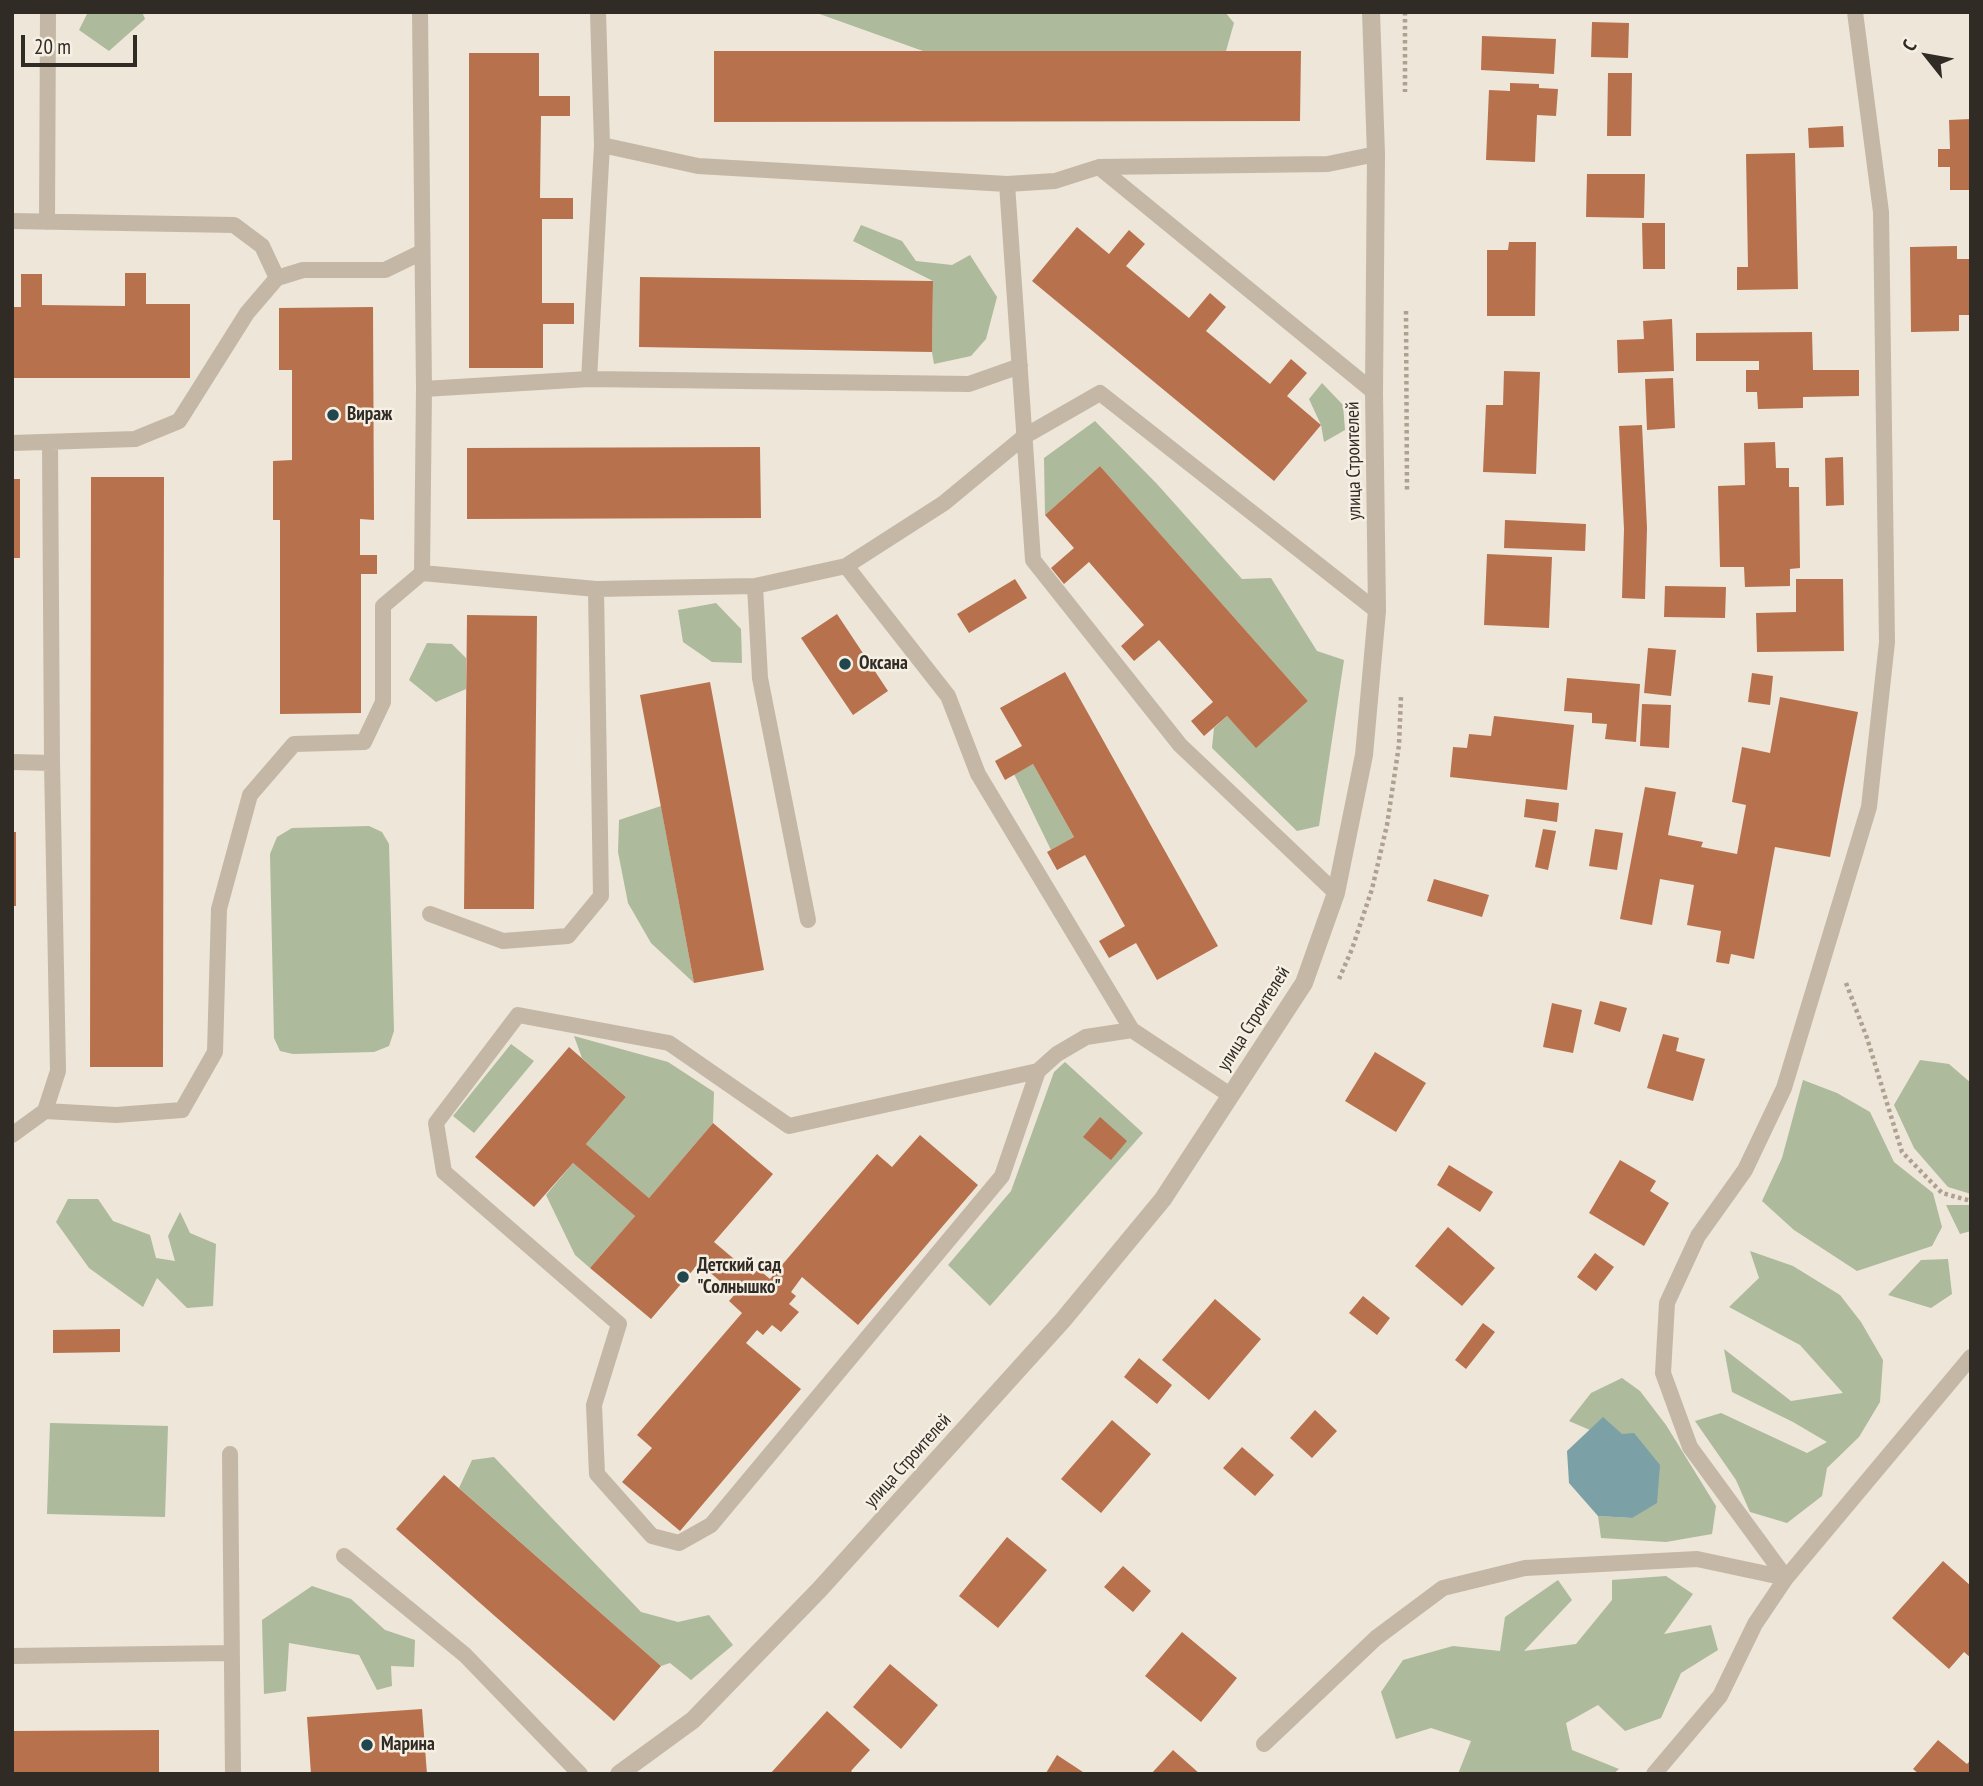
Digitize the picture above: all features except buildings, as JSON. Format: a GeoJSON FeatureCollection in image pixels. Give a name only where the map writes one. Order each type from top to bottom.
{"type":"FeatureCollection","features":[{"type":"Feature","properties":{"kind":"street","name":"улица Строителей"},"geometry":{"type":"LineString","coordinates":[[619,1774],[702,1711],[820,1589],[1063,1320],[1163,1199],[1304,983],[1336,893],[1364,755],[1377,611],[1374,392],[1376,155],[1371,12]]}},
{"type":"Feature","properties":{"kind":"lane"},"geometry":{"type":"LineString","coordinates":[[47,222],[48,12]]}},
{"type":"Feature","properties":{"kind":"lane"},"geometry":{"type":"LineString","coordinates":[[420,12],[424,389],[422,573]]}},
{"type":"Feature","properties":{"kind":"lane"},"geometry":{"type":"LineString","coordinates":[[589,379],[602,145],[598,12]]}},
{"type":"Feature","properties":{"kind":"lane"},"geometry":{"type":"LineString","coordinates":[[1786,1578],[1690,1447],[1663,1373],[1667,1303],[1698,1236],[1745,1170],[1784,1088],[1869,807],[1887,642],[1881,212],[1855,12]]}},
{"type":"Feature","properties":{"kind":"lane"},"geometry":{"type":"LineString","coordinates":[[602,145],[698,166],[1007,184],[1055,181],[1099,167],[1328,164],[1376,155]]}},
{"type":"Feature","properties":{"kind":"lane"},"geometry":{"type":"LineString","coordinates":[[1099,167],[1374,392]]}},
{"type":"Feature","properties":{"kind":"lane"},"geometry":{"type":"LineString","coordinates":[[1007,184],[1033,560],[1180,745],[1336,893]]}},
{"type":"Feature","properties":{"kind":"lane"},"geometry":{"type":"LineString","coordinates":[[12,221],[234,225],[262,246],[277,278]]}},
{"type":"Feature","properties":{"kind":"lane"},"geometry":{"type":"LineString","coordinates":[[12,443],[135,439],[178,421],[247,313],[277,278],[303,270],[385,270],[422,251]]}},
{"type":"Feature","properties":{"kind":"lane"},"geometry":{"type":"LineString","coordinates":[[424,389],[589,379],[968,384],[1020,366]]}},
{"type":"Feature","properties":{"kind":"lane"},"geometry":{"type":"LineString","coordinates":[[46,1111],[116,1115],[182,1110],[215,1052],[219,909],[250,795],[294,744],[364,742],[383,702],[383,606],[422,573],[596,589],[755,586],[846,566],[944,503],[1025,436],[1100,393],[1377,611]]}},
{"type":"Feature","properties":{"kind":"lane"},"geometry":{"type":"LineString","coordinates":[[12,1136],[46,1111],[58,1072],[50,442]]}},
{"type":"Feature","properties":{"kind":"lane"},"geometry":{"type":"LineString","coordinates":[[846,566],[948,696],[978,774],[1132,1030],[1230,1095]]}},
{"type":"Feature","properties":{"kind":"lane"},"geometry":{"type":"LineString","coordinates":[[755,586],[761,678],[808,919]]}},
{"type":"Feature","properties":{"kind":"lane"},"geometry":{"type":"LineString","coordinates":[[430,914],[503,942],[568,936],[601,896],[596,589]]}},
{"type":"Feature","properties":{"kind":"lane"},"geometry":{"type":"LineString","coordinates":[[12,762],[52,763]]}},
{"type":"Feature","properties":{"kind":"lane"},"geometry":{"type":"LineString","coordinates":[[1038,1071],[789,1126],[669,1044],[518,1015],[436,1123],[444,1172],[619,1324],[594,1405],[597,1474],[652,1536],[679,1543],[711,1525],[1002,1176],[1038,1071],[1057,1054],[1086,1037],[1132,1030]]}},
{"type":"Feature","properties":{"kind":"lane"},"geometry":{"type":"LineString","coordinates":[[1654,1774],[1720,1696],[1755,1624],[1786,1578],[1971,1357]]}},
{"type":"Feature","properties":{"kind":"lane"},"geometry":{"type":"LineString","coordinates":[[230,1454],[233,1774]]}},
{"type":"Feature","properties":{"kind":"lane"},"geometry":{"type":"LineString","coordinates":[[344,1556],[465,1655],[580,1774]]}},
{"type":"Feature","properties":{"kind":"lane"},"geometry":{"type":"LineString","coordinates":[[1264,1744],[1376,1638],[1443,1588],[1525,1568],[1697,1559],[1786,1578]]}},
{"type":"Feature","properties":{"kind":"lane"},"geometry":{"type":"LineString","coordinates":[[12,1656],[232,1653]]}},
{"type":"Feature","properties":{"kind":"path"},"geometry":{"type":"LineString","coordinates":[[1829,939],[1867,1038],[1902,1152],[1942,1193],[1971,1202]]}},
{"type":"Feature","properties":{"kind":"green space"},"geometry":{"type":"Polygon","coordinates":[[[88,12],[142,12],[145,19],[109,51],[79,30],[88,12]]]}},
{"type":"Feature","properties":{"kind":"green space"},"geometry":{"type":"Polygon","coordinates":[[[814,12],[1225,12],[1234,23],[1226,51],[923,51],[814,12]]]}},
{"type":"Feature","properties":{"kind":"green space"},"geometry":{"type":"Polygon","coordinates":[[[861,225],[902,241],[916,261],[952,265],[970,255],[997,297],[986,339],[971,356],[934,364],[933,281],[853,241],[861,225]]]}},
{"type":"Feature","properties":{"kind":"green space"},"geometry":{"type":"Polygon","coordinates":[[[1322,383],[1343,405],[1345,430],[1324,442],[1321,425],[1309,399],[1322,383]]]}},
{"type":"Feature","properties":{"kind":"green space"},"geometry":{"type":"Polygon","coordinates":[[[1095,421],[1157,484],[1242,579],[1271,578],[1317,651],[1344,660],[1319,826],[1297,831],[1212,748],[1214,728],[1227,716],[1256,747],[1308,701],[1100,466],[1045,515],[1044,458],[1095,421]]]}},
{"type":"Feature","properties":{"kind":"green space"},"geometry":{"type":"Polygon","coordinates":[[[716,603],[741,629],[742,663],[712,662],[683,642],[678,610],[716,603]]]}},
{"type":"Feature","properties":{"kind":"green space"},"geometry":{"type":"Polygon","coordinates":[[[427,643],[452,644],[466,658],[466,689],[436,702],[409,680],[427,643]]]}},
{"type":"Feature","properties":{"kind":"green space"},"geometry":{"type":"Polygon","coordinates":[[[1033,764],[1074,837],[1051,850],[1014,774],[1033,764]]]}},
{"type":"Feature","properties":{"kind":"green space"},"geometry":{"type":"Polygon","coordinates":[[[661,806],[694,983],[651,943],[628,903],[618,852],[619,820],[661,806]]]}},
{"type":"Feature","properties":{"kind":"green space"},"geometry":{"type":"Polygon","coordinates":[[[369,826],[382,832],[389,844],[394,1031],[389,1046],[374,1052],[293,1054],[280,1051],[274,1038],[270,854],[277,837],[292,828],[369,826]]]}},
{"type":"Feature","properties":{"kind":"green space"},"geometry":{"type":"Polygon","coordinates":[[[574,1036],[668,1062],[714,1092],[713,1123],[649,1198],[586,1144],[626,1097],[582,1058],[574,1036]]]}},
{"type":"Feature","properties":{"kind":"green space"},"geometry":{"type":"Polygon","coordinates":[[[511,1044],[534,1061],[474,1133],[453,1116],[511,1044]]]}},
{"type":"Feature","properties":{"kind":"green space"},"geometry":{"type":"Polygon","coordinates":[[[1920,1060],[1949,1064],[1971,1083],[1971,1194],[1948,1187],[1914,1148],[1894,1105],[1920,1060]]]}},
{"type":"Feature","properties":{"kind":"green space"},"geometry":{"type":"Polygon","coordinates":[[[1065,1062],[1143,1133],[990,1306],[948,1265],[1011,1191],[1054,1072],[1065,1062]]]}},
{"type":"Feature","properties":{"kind":"green space"},"geometry":{"type":"Polygon","coordinates":[[[1803,1080],[1837,1093],[1870,1112],[1894,1162],[1933,1193],[1942,1227],[1932,1246],[1857,1271],[1794,1230],[1762,1201],[1782,1158],[1803,1080]]]}},
{"type":"Feature","properties":{"kind":"green space"},"geometry":{"type":"Polygon","coordinates":[[[573,1163],[635,1216],[590,1268],[575,1255],[546,1195],[573,1163]]]}},
{"type":"Feature","properties":{"kind":"green space"},"geometry":{"type":"Polygon","coordinates":[[[68,1199],[98,1199],[113,1221],[150,1235],[156,1258],[175,1261],[168,1236],[180,1212],[190,1233],[216,1244],[213,1306],[187,1308],[157,1278],[143,1307],[89,1268],[56,1222],[68,1199]]]}},
{"type":"Feature","properties":{"kind":"green space"},"geometry":{"type":"Polygon","coordinates":[[[1946,1205],[1971,1205],[1971,1231],[1960,1234],[1946,1205]]]}},
{"type":"Feature","properties":{"kind":"green space"},"geometry":{"type":"Polygon","coordinates":[[[1750,1251],[1793,1266],[1840,1295],[1861,1322],[1883,1360],[1880,1402],[1859,1437],[1827,1468],[1822,1496],[1787,1523],[1750,1512],[1736,1480],[1695,1421],[1721,1413],[1807,1453],[1827,1442],[1732,1392],[1724,1349],[1791,1401],[1843,1393],[1800,1345],[1729,1307],[1759,1278],[1750,1251]]]}},
{"type":"Feature","properties":{"kind":"green space"},"geometry":{"type":"Polygon","coordinates":[[[1948,1259],[1952,1294],[1931,1308],[1888,1295],[1921,1260],[1948,1259]]]}},
{"type":"Feature","properties":{"kind":"green space"},"geometry":{"type":"Polygon","coordinates":[[[1622,1378],[1640,1391],[1666,1425],[1716,1506],[1712,1534],[1666,1542],[1601,1538],[1598,1516],[1632,1518],[1622,1435],[1603,1418],[1590,1430],[1569,1421],[1591,1393],[1622,1378]]]}},
{"type":"Feature","properties":{"kind":"green space"},"geometry":{"type":"Polygon","coordinates":[[[50,1423],[168,1426],[165,1517],[47,1514],[50,1423]]]}},
{"type":"Feature","properties":{"kind":"green space"},"geometry":{"type":"Polygon","coordinates":[[[494,1457],[641,1612],[678,1622],[709,1615],[733,1645],[691,1680],[670,1663],[661,1666],[459,1488],[472,1460],[494,1457]]]}},
{"type":"Feature","properties":{"kind":"green space"},"geometry":{"type":"Polygon","coordinates":[[[1666,1576],[1693,1594],[1664,1634],[1711,1625],[1718,1650],[1681,1673],[1661,1718],[1625,1731],[1598,1705],[1566,1723],[1572,1750],[1619,1769],[1613,1774],[1458,1774],[1471,1741],[1431,1728],[1396,1739],[1381,1692],[1403,1660],[1453,1646],[1500,1651],[1505,1617],[1558,1580],[1572,1600],[1524,1651],[1576,1644],[1612,1600],[1612,1580],[1666,1576]]]}},
{"type":"Feature","properties":{"kind":"green space"},"geometry":{"type":"Polygon","coordinates":[[[312,1586],[351,1599],[385,1630],[415,1640],[414,1667],[391,1666],[392,1686],[377,1690],[359,1655],[289,1643],[286,1691],[264,1694],[262,1620],[312,1586]]]}},
{"type":"Feature","properties":{"kind":"water"},"geometry":{"type":"Polygon","coordinates":[[[1603,1417],[1622,1434],[1634,1433],[1660,1465],[1657,1503],[1632,1518],[1598,1516],[1569,1483],[1567,1451],[1603,1417]]]}},
{"type":"Feature","properties":{"kind":"place","name":"Вираж"},"geometry":{"type":"Point","coordinates":[333,415]}},
{"type":"Feature","properties":{"kind":"place","name":"Оксана"},"geometry":{"type":"Point","coordinates":[845,664]}},
{"type":"Feature","properties":{"kind":"place","name":"Детский сад \"Солнышко\""},"geometry":{"type":"Point","coordinates":[683,1277]}},
{"type":"Feature","properties":{"kind":"place","name":"Марина"},"geometry":{"type":"Point","coordinates":[367,1745]}}]}
